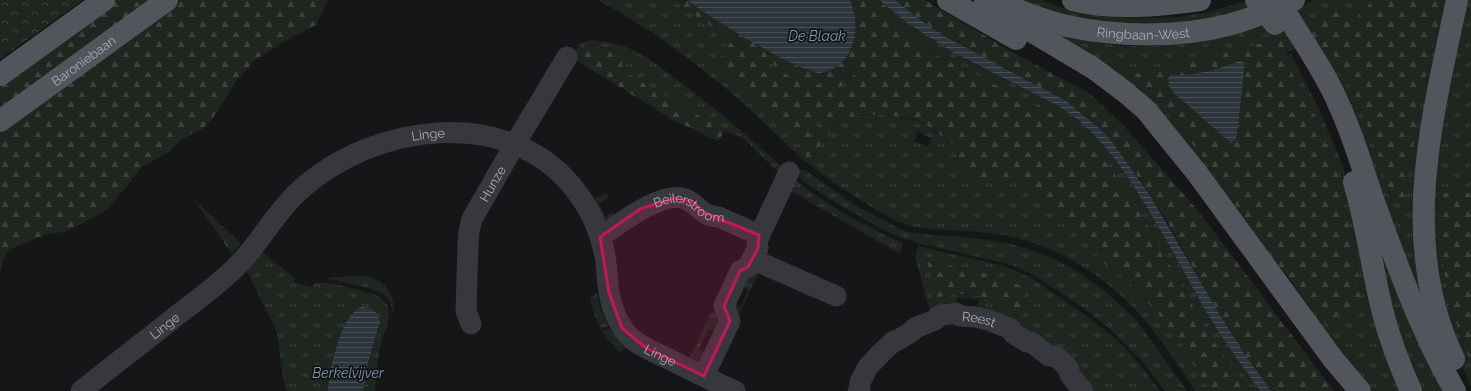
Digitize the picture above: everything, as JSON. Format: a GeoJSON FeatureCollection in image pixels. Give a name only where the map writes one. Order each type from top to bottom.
{"type":"FeatureCollection","features":[{"type":"Feature","properties":{"kind":"main road"},"geometry":{"type":"LineString","coordinates":[[0,75],[104,0]]}},
{"type":"Feature","properties":{"kind":"main road","name":"Baroniebaan"},"geometry":{"type":"LineString","coordinates":[[0,121],[167,0]]}},
{"type":"Feature","properties":{"kind":"main road"},"geometry":{"type":"LineString","coordinates":[[948,0],[1099,87],[1138,121],[1211,210],[1247,242]]}},
{"type":"Feature","properties":{"kind":"main road"},"geometry":{"type":"LineString","coordinates":[[985,0],[1004,15],[1099,73],[1146,110],[1192,168],[1333,359],[1360,391]]}},
{"type":"Feature","properties":{"kind":"main road","name":"Ringbaan-West"},"geometry":{"type":"LineString","coordinates":[[994,0],[1029,15],[1066,26],[1120,33],[1168,34],[1198,30],[1227,25],[1259,15],[1288,10]]}},
{"type":"Feature","properties":{"kind":"main road","name":"Ringbaan-West"},"geometry":{"type":"LineString","coordinates":[[1073,0],[1103,5],[1128,6],[1200,0]]}},
{"type":"Feature","properties":{"kind":"main road"},"geometry":{"type":"LineString","coordinates":[[1256,0],[1288,10]]}},
{"type":"Feature","properties":{"kind":"main road"},"geometry":{"type":"LineString","coordinates":[[1273,0],[1288,10],[1339,104],[1393,253],[1430,341],[1455,391]]}},
{"type":"Feature","properties":{"kind":"main road"},"geometry":{"type":"LineString","coordinates":[[1457,0],[1430,129],[1425,171],[1423,229],[1425,257],[1436,310],[1448,348],[1469,391]]}},
{"type":"Feature","properties":{"kind":"main road"},"geometry":{"type":"LineString","coordinates":[[1288,10],[1292,48],[1329,116],[1355,184],[1383,314],[1401,369],[1411,391]]}},
{"type":"Feature","properties":{"kind":"street","name":"Hunze"},"geometry":{"type":"LineString","coordinates":[[471,324],[466,311],[469,231],[472,220],[514,144],[567,57]]}},
{"type":"Feature","properties":{"kind":"street","name":"Linge"},"geometry":{"type":"LineString","coordinates":[[81,391],[208,292],[238,266],[284,206],[313,179],[337,163],[374,145],[401,138],[426,134],[467,133],[482,135],[514,144],[540,157],[580,196],[590,213],[600,237],[604,253],[609,293],[617,319],[622,328],[632,339],[646,348],[735,391]]}},
{"type":"Feature","properties":{"kind":"street"},"geometry":{"type":"LineString","coordinates":[[704,376],[730,321],[724,306],[740,271],[748,267],[758,248],[757,241],[759,235],[789,172]]}},
{"type":"Feature","properties":{"kind":"street","name":"Beilerstroom"},"geometry":{"type":"LineString","coordinates":[[600,237],[650,204],[668,199],[683,198],[692,202],[700,211],[719,217],[759,235]]}},
{"type":"Feature","properties":{"kind":"street"},"geometry":{"type":"LineString","coordinates":[[752,259],[836,296]]}},
{"type":"Feature","properties":{"kind":"street","name":"Reest"},"geometry":{"type":"LineString","coordinates":[[858,391],[860,388],[860,382],[868,367],[881,352],[894,341],[911,332],[915,328],[935,320],[939,316],[956,313],[960,316],[988,320],[1011,329],[1014,334],[1027,342],[1032,342],[1049,356],[1056,356],[1068,368],[1070,375],[1083,391]]}},
{"type":"Feature","properties":{"kind":"highlighted area"},"geometry":{"type":"Polygon","coordinates":[[[675,198],[693,202],[700,211],[759,235],[758,248],[748,267],[740,271],[724,306],[730,321],[704,376],[646,348],[622,328],[609,293],[600,237],[640,209],[675,198]]]}},
{"type":"Feature","properties":{"kind":"green space"},"geometry":{"type":"Polygon","coordinates":[[[0,0],[83,0],[0,59],[0,0]]]}},
{"type":"Feature","properties":{"kind":"green space"},"geometry":{"type":"Polygon","coordinates":[[[116,0],[155,0],[0,111],[0,83],[116,0]]]}},
{"type":"Feature","properties":{"kind":"green space"},"geometry":{"type":"Polygon","coordinates":[[[180,0],[328,0],[316,25],[283,42],[254,61],[235,83],[211,121],[202,129],[180,140],[169,152],[143,166],[108,209],[64,232],[47,234],[13,248],[4,258],[0,275],[0,129],[180,0]]]}},
{"type":"Feature","properties":{"kind":"green space"},"geometry":{"type":"Polygon","coordinates":[[[598,0],[673,0],[729,38],[785,71],[812,82],[823,82],[836,78],[846,72],[853,65],[858,68],[803,152],[811,160],[836,124],[845,117],[882,114],[919,121],[953,144],[960,164],[979,178],[1017,182],[1060,214],[1088,232],[1094,241],[1099,260],[1117,271],[1156,311],[1181,343],[1211,391],[1195,391],[1159,338],[1132,306],[1100,278],[1082,266],[1044,247],[1024,240],[989,233],[916,227],[897,221],[883,214],[841,188],[799,156],[743,103],[709,74],[673,47],[598,0]],[[729,42],[723,54],[804,144],[853,70],[834,83],[815,85],[790,77],[776,70],[729,42]],[[917,132],[914,141],[928,147],[932,138],[917,132]]]}},
{"type":"Feature","properties":{"kind":"green space"},"geometry":{"type":"Polygon","coordinates":[[[673,0],[688,1],[730,28],[792,63],[807,70],[821,73],[826,72],[838,65],[851,49],[855,35],[855,21],[850,0],[879,0],[894,13],[889,21],[940,57],[1063,119],[1090,141],[1114,173],[1139,210],[1208,333],[1249,391],[1211,391],[1181,343],[1156,311],[1117,271],[1099,260],[1094,241],[1088,232],[1060,214],[1017,182],[1009,180],[979,179],[960,164],[953,144],[922,122],[914,119],[882,114],[860,115],[841,119],[810,161],[803,152],[858,68],[853,65],[840,76],[830,81],[812,82],[800,79],[731,39],[673,0]]]}},
{"type":"Feature","properties":{"kind":"green space"},"geometry":{"type":"Polygon","coordinates":[[[895,0],[925,0],[1012,52],[1089,93],[1124,126],[1199,212],[1334,391],[1271,391],[1227,328],[1155,201],[1115,146],[1092,122],[1068,102],[944,36],[895,0]]]}},
{"type":"Feature","properties":{"kind":"green space"},"geometry":{"type":"Polygon","coordinates":[[[1019,0],[1040,0],[1059,7],[1089,14],[1149,18],[1179,17],[1209,12],[1247,1],[1269,0],[1240,11],[1208,20],[1161,26],[1082,20],[1019,0]]]}},
{"type":"Feature","properties":{"kind":"green space"},"geometry":{"type":"Polygon","coordinates":[[[1313,0],[1373,0],[1356,18],[1350,18],[1340,8],[1318,26],[1266,42],[1148,73],[1140,74],[1101,59],[1153,99],[1173,119],[1209,165],[1254,234],[1322,324],[1362,297],[1343,194],[1334,163],[1308,102],[1286,62],[1291,59],[1289,54],[1291,54],[1319,109],[1343,166],[1405,391],[1370,391],[1200,167],[1057,35],[1121,46],[1184,44],[1214,39],[1300,8],[1313,0]]]}},
{"type":"Feature","properties":{"kind":"green space"},"geometry":{"type":"Polygon","coordinates":[[[1373,0],[1444,0],[1424,85],[1404,200],[1394,204],[1367,124],[1350,85],[1330,48],[1321,49],[1317,42],[1286,52],[1291,59],[1286,62],[1308,102],[1334,163],[1343,194],[1362,297],[1361,304],[1322,324],[1295,286],[1254,234],[1209,165],[1173,119],[1153,99],[1125,76],[1100,59],[1112,62],[1140,74],[1148,73],[1266,42],[1318,26],[1340,8],[1350,18],[1356,18],[1373,0]],[[1240,61],[1211,71],[1168,77],[1168,84],[1174,93],[1225,136],[1228,141],[1237,136],[1245,66],[1240,61]]]}},
{"type":"Feature","properties":{"kind":"green space"},"geometry":{"type":"Polygon","coordinates":[[[1444,0],[1451,0],[1424,295],[1421,297],[1321,49],[1330,48],[1359,104],[1394,204],[1404,199],[1424,85],[1444,0]]]}},
{"type":"Feature","properties":{"kind":"green space"},"geometry":{"type":"Polygon","coordinates":[[[1463,0],[1471,0],[1471,193],[1442,193],[1452,306],[1462,342],[1471,363],[1471,387],[1452,342],[1430,242],[1435,143],[1463,0]]]}},
{"type":"Feature","properties":{"kind":"green space"},"geometry":{"type":"Polygon","coordinates":[[[894,13],[968,61],[1060,107],[1073,116],[1095,136],[1114,159],[1140,197],[1204,308],[1260,391],[1249,391],[1208,333],[1139,210],[999,87],[940,57],[889,21],[894,13]]]}},
{"type":"Feature","properties":{"kind":"green space"},"geometry":{"type":"Polygon","coordinates":[[[593,40],[626,47],[652,61],[718,111],[786,171],[778,172],[742,137],[725,131],[699,117],[625,73],[622,68],[619,50],[601,47],[576,60],[572,58],[582,43],[593,40]]]}},
{"type":"Feature","properties":{"kind":"green space"},"geometry":{"type":"Polygon","coordinates":[[[729,42],[776,70],[804,82],[827,84],[835,82],[853,69],[805,144],[716,67],[729,42]]]}},
{"type":"Feature","properties":{"kind":"green space"},"geometry":{"type":"Polygon","coordinates":[[[592,46],[620,50],[623,71],[725,131],[718,141],[673,120],[576,60],[581,51],[592,46]]]}},
{"type":"Feature","properties":{"kind":"green space"},"geometry":{"type":"Polygon","coordinates":[[[803,169],[860,208],[904,231],[920,234],[974,238],[1011,244],[1040,253],[1070,267],[1106,292],[1137,321],[1187,391],[1165,391],[1140,359],[1110,329],[1092,314],[1034,275],[1012,265],[918,243],[899,237],[880,228],[825,196],[794,173],[803,169]]]}},
{"type":"Feature","properties":{"kind":"green space"},"geometry":{"type":"Polygon","coordinates":[[[791,176],[817,196],[845,214],[903,243],[900,254],[784,187],[791,176]]]}},
{"type":"Feature","properties":{"kind":"green space"},"geometry":{"type":"Polygon","coordinates":[[[607,193],[607,199],[599,203],[605,216],[613,212],[614,215],[601,223],[590,201],[607,193]]]}},
{"type":"Feature","properties":{"kind":"green space"},"geometry":{"type":"Polygon","coordinates":[[[1442,193],[1471,193],[1471,363],[1453,313],[1442,261],[1439,226],[1442,193]]]}},
{"type":"Feature","properties":{"kind":"green space"},"geometry":{"type":"Polygon","coordinates":[[[194,200],[241,243],[232,254],[194,200]]]}},
{"type":"Feature","properties":{"kind":"green space"},"geometry":{"type":"Polygon","coordinates":[[[1371,219],[1446,391],[1417,391],[1410,375],[1371,219]]]}},
{"type":"Feature","properties":{"kind":"green space"},"geometry":{"type":"Polygon","coordinates":[[[918,246],[1003,266],[1033,279],[1092,320],[1116,339],[1137,361],[1160,391],[1094,391],[1086,381],[977,308],[979,299],[957,298],[957,307],[931,314],[915,257],[918,246]],[[927,261],[956,294],[980,296],[1021,310],[981,272],[927,261]]]}},
{"type":"Feature","properties":{"kind":"green space"},"geometry":{"type":"Polygon","coordinates":[[[262,252],[295,278],[293,282],[311,287],[315,283],[331,283],[374,294],[384,300],[388,306],[389,317],[379,352],[375,391],[363,391],[368,363],[379,328],[376,313],[371,309],[353,312],[344,329],[331,372],[328,391],[287,391],[283,376],[276,330],[246,270],[262,252]]]}},
{"type":"Feature","properties":{"kind":"green space"},"geometry":{"type":"Polygon","coordinates":[[[927,261],[981,272],[1028,288],[1021,310],[980,296],[962,294],[936,297],[927,261]]]}},
{"type":"Feature","properties":{"kind":"green space"},"geometry":{"type":"Polygon","coordinates":[[[760,270],[738,317],[733,303],[741,307],[748,290],[740,286],[746,274],[760,270]]]}},
{"type":"Feature","properties":{"kind":"green space"},"geometry":{"type":"Polygon","coordinates":[[[362,276],[377,280],[383,283],[387,288],[393,301],[393,316],[391,304],[388,298],[383,294],[344,282],[322,278],[362,276]]]}},
{"type":"Feature","properties":{"kind":"green space"},"geometry":{"type":"Polygon","coordinates":[[[597,293],[601,310],[608,326],[601,330],[594,314],[590,298],[597,293]]]}},
{"type":"Feature","properties":{"kind":"green space"},"geometry":{"type":"Polygon","coordinates":[[[711,311],[720,315],[717,332],[709,329],[699,349],[705,352],[699,367],[688,362],[711,311]]]}},
{"type":"Feature","properties":{"kind":"green space"},"geometry":{"type":"Polygon","coordinates":[[[609,328],[625,348],[620,353],[602,332],[609,328]]]}},
{"type":"Feature","properties":{"kind":"water","name":"De Blaak"},"geometry":{"type":"Polygon","coordinates":[[[687,0],[850,0],[856,26],[854,40],[849,53],[844,60],[829,71],[820,73],[793,64],[774,54],[713,18],[687,0]]]}},
{"type":"Feature","properties":{"kind":"water"},"geometry":{"type":"Polygon","coordinates":[[[879,0],[895,0],[944,36],[1068,102],[1100,129],[1113,143],[1150,195],[1223,320],[1243,352],[1271,391],[1260,391],[1231,350],[1204,308],[1134,187],[1116,161],[1085,126],[1060,107],[954,53],[906,22],[879,0]]]}},
{"type":"Feature","properties":{"kind":"water"},"geometry":{"type":"Polygon","coordinates":[[[1240,61],[1245,63],[1237,136],[1231,143],[1174,93],[1169,86],[1168,79],[1170,75],[1184,75],[1211,71],[1240,61]]]}},
{"type":"Feature","properties":{"kind":"water","name":"Berkelvijver"},"geometry":{"type":"Polygon","coordinates":[[[361,307],[374,311],[378,315],[380,322],[368,363],[363,391],[328,391],[337,344],[342,331],[354,312],[361,307]]]}}]}
